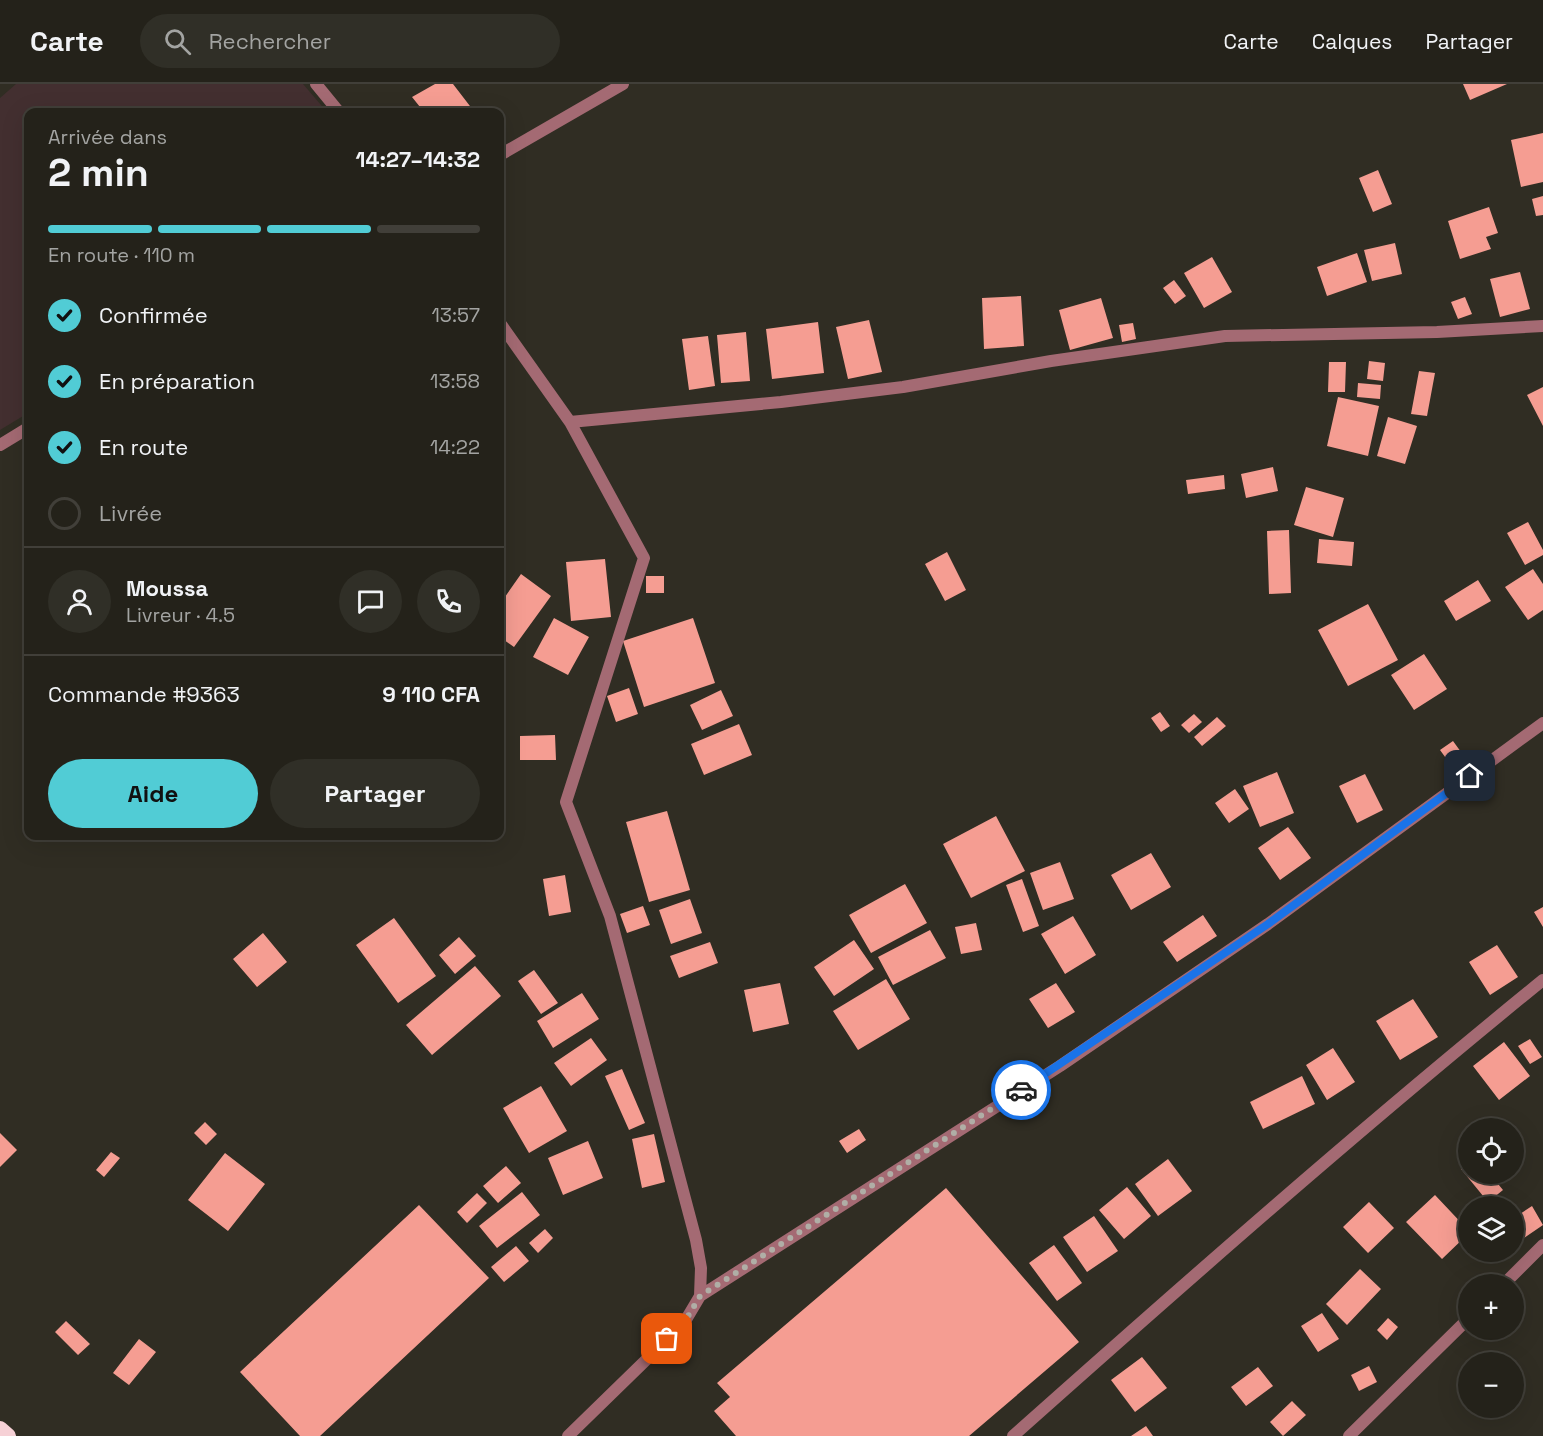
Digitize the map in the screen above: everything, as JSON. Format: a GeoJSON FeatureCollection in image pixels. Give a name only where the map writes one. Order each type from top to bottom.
{"type":"FeatureCollection","features":[{"type":"Feature","properties":{"kind":"highway"},"geometry":{"type":"LineString","coordinates":[[0,1429],[8,1436]]}},
{"type":"Feature","properties":{"kind":"street"},"geometry":{"type":"LineString","coordinates":[[315,84],[336,108]]}},
{"type":"Feature","properties":{"kind":"street"},"geometry":{"type":"LineString","coordinates":[[504,153],[623,84]]}},
{"type":"Feature","properties":{"kind":"street"},"geometry":{"type":"LineString","coordinates":[[570,422],[781,402],[892,388],[1225,336],[1437,332],[1543,326]]}},
{"type":"Feature","properties":{"kind":"street"},"geometry":{"type":"LineString","coordinates":[[504,329],[570,422],[644,558],[566,802],[610,916],[696,1240],[701,1268],[700,1296]]}},
{"type":"Feature","properties":{"kind":"street"},"geometry":{"type":"LineString","coordinates":[[0,445],[24,430]]}},
{"type":"Feature","properties":{"kind":"street"},"geometry":{"type":"LineString","coordinates":[[568,1436],[684,1323],[700,1296],[1060,1066],[1268,924],[1543,723]]}},
{"type":"Feature","properties":{"kind":"street"},"geometry":{"type":"LineString","coordinates":[[1013,1436],[1208,1262],[1459,1048],[1543,980]]}},
{"type":"Feature","properties":{"kind":"street"},"geometry":{"type":"LineString","coordinates":[[1514,1274],[1543,1245]]}},
{"type":"Feature","properties":{"kind":"street"},"geometry":{"type":"LineString","coordinates":[[1349,1436],[1458,1328]]}},
{"type":"Feature","properties":{"kind":"shaded area"},"geometry":{"type":"Polygon","coordinates":[[[16,84],[303,84],[324,108],[24,108],[24,415],[0,430],[0,98],[16,84]]]}},
{"type":"Feature","properties":{"kind":"building"},"geometry":{"type":"Polygon","coordinates":[[[435,84],[453,84],[471,108],[421,108],[412,97],[435,84]]]}},
{"type":"Feature","properties":{"kind":"building"},"geometry":{"type":"Polygon","coordinates":[[[1463,84],[1507,84],[1470,100],[1463,84]]]}},
{"type":"Feature","properties":{"kind":"building"},"geometry":{"type":"Polygon","coordinates":[[[1543,133],[1543,182],[1521,187],[1511,140],[1543,133]]]}},
{"type":"Feature","properties":{"kind":"building"},"geometry":{"type":"Polygon","coordinates":[[[1378,170],[1392,204],[1373,212],[1359,178],[1378,170]]]}},
{"type":"Feature","properties":{"kind":"building"},"geometry":{"type":"Polygon","coordinates":[[[1543,196],[1543,215],[1536,216],[1532,199],[1543,196]]]}},
{"type":"Feature","properties":{"kind":"building"},"geometry":{"type":"Polygon","coordinates":[[[1489,207],[1498,233],[1486,237],[1491,249],[1460,259],[1448,221],[1489,207]]]}},
{"type":"Feature","properties":{"kind":"building"},"geometry":{"type":"Polygon","coordinates":[[[1395,243],[1402,274],[1372,281],[1364,250],[1395,243]]]}},
{"type":"Feature","properties":{"kind":"building"},"geometry":{"type":"Polygon","coordinates":[[[1357,253],[1367,282],[1327,296],[1317,267],[1357,253]]]}},
{"type":"Feature","properties":{"kind":"building"},"geometry":{"type":"Polygon","coordinates":[[[1212,257],[1232,292],[1204,308],[1184,273],[1212,257]]]}},
{"type":"Feature","properties":{"kind":"building"},"geometry":{"type":"Polygon","coordinates":[[[1520,272],[1530,309],[1500,317],[1490,279],[1520,272]]]}},
{"type":"Feature","properties":{"kind":"building"},"geometry":{"type":"Polygon","coordinates":[[[1174,280],[1186,296],[1175,304],[1163,288],[1174,280]]]}},
{"type":"Feature","properties":{"kind":"building"},"geometry":{"type":"Polygon","coordinates":[[[1021,296],[1024,346],[984,349],[982,298],[1021,296]]]}},
{"type":"Feature","properties":{"kind":"building"},"geometry":{"type":"Polygon","coordinates":[[[1465,297],[1472,314],[1458,319],[1451,302],[1465,297]]]}},
{"type":"Feature","properties":{"kind":"building"},"geometry":{"type":"Polygon","coordinates":[[[1101,298],[1113,338],[1070,350],[1059,310],[1101,298]]]}},
{"type":"Feature","properties":{"kind":"building"},"geometry":{"type":"Polygon","coordinates":[[[869,320],[882,372],[848,379],[836,327],[869,320]]]}},
{"type":"Feature","properties":{"kind":"building"},"geometry":{"type":"Polygon","coordinates":[[[818,322],[824,373],[772,379],[766,329],[818,322]]]}},
{"type":"Feature","properties":{"kind":"building"},"geometry":{"type":"Polygon","coordinates":[[[1133,323],[1136,339],[1122,342],[1119,325],[1133,323]]]}},
{"type":"Feature","properties":{"kind":"building"},"geometry":{"type":"Polygon","coordinates":[[[746,332],[750,381],[721,383],[717,335],[746,332]]]}},
{"type":"Feature","properties":{"kind":"building"},"geometry":{"type":"Polygon","coordinates":[[[708,336],[715,386],[689,390],[682,339],[708,336]]]}},
{"type":"Feature","properties":{"kind":"building"},"geometry":{"type":"Polygon","coordinates":[[[1369,361],[1385,363],[1383,381],[1367,379],[1369,361]]]}},
{"type":"Feature","properties":{"kind":"building"},"geometry":{"type":"Polygon","coordinates":[[[1329,362],[1346,362],[1345,392],[1328,392],[1329,362]]]}},
{"type":"Feature","properties":{"kind":"building"},"geometry":{"type":"Polygon","coordinates":[[[1419,371],[1435,373],[1427,416],[1411,414],[1419,371]]]}},
{"type":"Feature","properties":{"kind":"building"},"geometry":{"type":"Polygon","coordinates":[[[1358,383],[1381,385],[1380,399],[1357,397],[1358,383]]]}},
{"type":"Feature","properties":{"kind":"building"},"geometry":{"type":"Polygon","coordinates":[[[1543,387],[1543,426],[1527,395],[1543,387]]]}},
{"type":"Feature","properties":{"kind":"building"},"geometry":{"type":"Polygon","coordinates":[[[1338,397],[1379,406],[1368,456],[1327,446],[1338,397]]]}},
{"type":"Feature","properties":{"kind":"building"},"geometry":{"type":"Polygon","coordinates":[[[1388,417],[1417,426],[1405,464],[1377,456],[1388,417]]]}},
{"type":"Feature","properties":{"kind":"building"},"geometry":{"type":"Polygon","coordinates":[[[1273,467],[1278,491],[1246,498],[1241,474],[1273,467]]]}},
{"type":"Feature","properties":{"kind":"building"},"geometry":{"type":"Polygon","coordinates":[[[1224,475],[1225,489],[1188,494],[1186,480],[1224,475]]]}},
{"type":"Feature","properties":{"kind":"building"},"geometry":{"type":"Polygon","coordinates":[[[1306,487],[1344,498],[1333,537],[1294,525],[1306,487]]]}},
{"type":"Feature","properties":{"kind":"building"},"geometry":{"type":"Polygon","coordinates":[[[1528,522],[1543,550],[1543,555],[1525,565],[1507,533],[1528,522]]]}},
{"type":"Feature","properties":{"kind":"building"},"geometry":{"type":"Polygon","coordinates":[[[1289,530],[1291,593],[1269,594],[1267,531],[1289,530]]]}},
{"type":"Feature","properties":{"kind":"building"},"geometry":{"type":"Polygon","coordinates":[[[1319,539],[1354,542],[1352,566],[1317,563],[1319,539]]]}},
{"type":"Feature","properties":{"kind":"building"},"geometry":{"type":"Polygon","coordinates":[[[947,552],[966,590],[945,601],[925,564],[947,552]]]}},
{"type":"Feature","properties":{"kind":"building"},"geometry":{"type":"Polygon","coordinates":[[[605,559],[611,617],[571,621],[566,562],[605,559]]]}},
{"type":"Feature","properties":{"kind":"building"},"geometry":{"type":"Polygon","coordinates":[[[1533,569],[1543,584],[1543,610],[1528,620],[1505,587],[1533,569]]]}},
{"type":"Feature","properties":{"kind":"building"},"geometry":{"type":"Polygon","coordinates":[[[521,574],[551,596],[514,647],[504,640],[504,598],[521,574]]]}},
{"type":"Feature","properties":{"kind":"building"},"geometry":{"type":"Polygon","coordinates":[[[646,576],[664,576],[664,593],[646,593],[646,576]]]}},
{"type":"Feature","properties":{"kind":"building"},"geometry":{"type":"Polygon","coordinates":[[[1478,580],[1491,601],[1456,621],[1444,601],[1478,580]]]}},
{"type":"Feature","properties":{"kind":"building"},"geometry":{"type":"Polygon","coordinates":[[[1368,604],[1398,660],[1348,686],[1318,630],[1368,604]]]}},
{"type":"Feature","properties":{"kind":"building"},"geometry":{"type":"Polygon","coordinates":[[[554,618],[589,637],[568,675],[533,657],[554,618]]]}},
{"type":"Feature","properties":{"kind":"building"},"geometry":{"type":"Polygon","coordinates":[[[693,618],[715,683],[644,707],[623,641],[693,618]]]}},
{"type":"Feature","properties":{"kind":"building"},"geometry":{"type":"Polygon","coordinates":[[[1424,654],[1447,689],[1414,710],[1391,675],[1424,654]]]}},
{"type":"Feature","properties":{"kind":"building"},"geometry":{"type":"Polygon","coordinates":[[[629,688],[638,714],[616,722],[607,696],[629,688]]]}},
{"type":"Feature","properties":{"kind":"building"},"geometry":{"type":"Polygon","coordinates":[[[721,690],[733,716],[702,730],[690,705],[721,690]]]}},
{"type":"Feature","properties":{"kind":"building"},"geometry":{"type":"Polygon","coordinates":[[[1160,712],[1170,726],[1161,732],[1151,718],[1160,712]]]}},
{"type":"Feature","properties":{"kind":"building"},"geometry":{"type":"Polygon","coordinates":[[[1194,714],[1202,722],[1189,733],[1181,725],[1194,714]]]}},
{"type":"Feature","properties":{"kind":"building"},"geometry":{"type":"Polygon","coordinates":[[[1217,717],[1226,726],[1202,746],[1194,737],[1217,717]]]}},
{"type":"Feature","properties":{"kind":"building"},"geometry":{"type":"Polygon","coordinates":[[[739,724],[752,755],[704,775],[691,744],[739,724]]]}},
{"type":"Feature","properties":{"kind":"building"},"geometry":{"type":"Polygon","coordinates":[[[555,735],[556,760],[520,760],[520,736],[555,735]]]}},
{"type":"Feature","properties":{"kind":"building"},"geometry":{"type":"Polygon","coordinates":[[[1453,741],[1461,752],[1448,761],[1440,750],[1453,741]]]}},
{"type":"Feature","properties":{"kind":"building"},"geometry":{"type":"Polygon","coordinates":[[[1277,772],[1294,813],[1260,827],[1243,786],[1277,772]]]}},
{"type":"Feature","properties":{"kind":"building"},"geometry":{"type":"Polygon","coordinates":[[[1365,774],[1383,810],[1357,823],[1339,786],[1365,774]]]}},
{"type":"Feature","properties":{"kind":"building"},"geometry":{"type":"Polygon","coordinates":[[[1235,789],[1249,809],[1229,823],[1215,803],[1235,789]]]}},
{"type":"Feature","properties":{"kind":"building"},"geometry":{"type":"Polygon","coordinates":[[[667,811],[690,890],[649,902],[626,822],[667,811]]]}},
{"type":"Feature","properties":{"kind":"building"},"geometry":{"type":"Polygon","coordinates":[[[996,816],[1025,871],[971,898],[943,844],[996,816]]]}},
{"type":"Feature","properties":{"kind":"building"},"geometry":{"type":"Polygon","coordinates":[[[1288,827],[1311,858],[1280,880],[1258,848],[1288,827]]]}},
{"type":"Feature","properties":{"kind":"building"},"geometry":{"type":"Polygon","coordinates":[[[1151,853],[1171,887],[1131,910],[1111,875],[1151,853]]]}},
{"type":"Feature","properties":{"kind":"building"},"geometry":{"type":"Polygon","coordinates":[[[1060,862],[1074,899],[1043,910],[1030,873],[1060,862]]]}},
{"type":"Feature","properties":{"kind":"building"},"geometry":{"type":"Polygon","coordinates":[[[565,875],[571,912],[549,916],[543,879],[565,875]]]}},
{"type":"Feature","properties":{"kind":"building"},"geometry":{"type":"Polygon","coordinates":[[[1022,879],[1039,926],[1023,932],[1006,885],[1022,879]]]}},
{"type":"Feature","properties":{"kind":"building"},"geometry":{"type":"Polygon","coordinates":[[[905,884],[927,923],[871,953],[849,915],[905,884]]]}},
{"type":"Feature","properties":{"kind":"building"},"geometry":{"type":"Polygon","coordinates":[[[690,899],[702,933],[671,944],[659,910],[690,899]]]}},
{"type":"Feature","properties":{"kind":"building"},"geometry":{"type":"Polygon","coordinates":[[[643,906],[650,925],[627,933],[620,914],[643,906]]]}},
{"type":"Feature","properties":{"kind":"building"},"geometry":{"type":"Polygon","coordinates":[[[1543,907],[1543,927],[1534,912],[1543,907]]]}},
{"type":"Feature","properties":{"kind":"building"},"geometry":{"type":"Polygon","coordinates":[[[1203,915],[1217,936],[1177,962],[1163,942],[1203,915]]]}},
{"type":"Feature","properties":{"kind":"building"},"geometry":{"type":"Polygon","coordinates":[[[1073,916],[1096,955],[1065,974],[1041,934],[1073,916]]]}},
{"type":"Feature","properties":{"kind":"building"},"geometry":{"type":"Polygon","coordinates":[[[394,918],[436,976],[398,1003],[356,945],[394,918]]]}},
{"type":"Feature","properties":{"kind":"building"},"geometry":{"type":"Polygon","coordinates":[[[976,923],[982,950],[961,954],[955,927],[976,923]]]}},
{"type":"Feature","properties":{"kind":"building"},"geometry":{"type":"Polygon","coordinates":[[[930,930],[946,958],[893,985],[878,957],[930,930]]]}},
{"type":"Feature","properties":{"kind":"building"},"geometry":{"type":"Polygon","coordinates":[[[263,933],[287,962],[257,987],[233,959],[263,933]]]}},
{"type":"Feature","properties":{"kind":"building"},"geometry":{"type":"Polygon","coordinates":[[[459,937],[476,956],[455,974],[439,955],[459,937]]]}},
{"type":"Feature","properties":{"kind":"building"},"geometry":{"type":"Polygon","coordinates":[[[854,940],[874,969],[834,996],[814,967],[854,940]]]}},
{"type":"Feature","properties":{"kind":"building"},"geometry":{"type":"Polygon","coordinates":[[[710,942],[718,963],[679,978],[670,956],[710,942]]]}},
{"type":"Feature","properties":{"kind":"building"},"geometry":{"type":"Polygon","coordinates":[[[1497,945],[1518,977],[1490,995],[1469,962],[1497,945]]]}},
{"type":"Feature","properties":{"kind":"building"},"geometry":{"type":"Polygon","coordinates":[[[475,966],[501,996],[432,1055],[406,1025],[475,966]]]}},
{"type":"Feature","properties":{"kind":"building"},"geometry":{"type":"Polygon","coordinates":[[[534,970],[558,1003],[541,1014],[518,981],[534,970]]]}},
{"type":"Feature","properties":{"kind":"building"},"geometry":{"type":"Polygon","coordinates":[[[886,979],[910,1019],[858,1050],[833,1011],[886,979]]]}},
{"type":"Feature","properties":{"kind":"building"},"geometry":{"type":"Polygon","coordinates":[[[780,983],[789,1024],[753,1032],[744,990],[780,983]]]}},
{"type":"Feature","properties":{"kind":"building"},"geometry":{"type":"Polygon","coordinates":[[[1056,983],[1075,1012],[1048,1028],[1029,999],[1056,983]]]}},
{"type":"Feature","properties":{"kind":"building"},"geometry":{"type":"Polygon","coordinates":[[[582,993],[599,1019],[553,1048],[537,1021],[582,993]]]}},
{"type":"Feature","properties":{"kind":"building"},"geometry":{"type":"Polygon","coordinates":[[[1413,999],[1438,1037],[1400,1060],[1376,1021],[1413,999]]]}},
{"type":"Feature","properties":{"kind":"building"},"geometry":{"type":"Polygon","coordinates":[[[591,1038],[607,1060],[571,1086],[554,1063],[591,1038]]]}},
{"type":"Feature","properties":{"kind":"building"},"geometry":{"type":"Polygon","coordinates":[[[1530,1039],[1542,1057],[1530,1064],[1518,1046],[1530,1039]]]}},
{"type":"Feature","properties":{"kind":"building"},"geometry":{"type":"Polygon","coordinates":[[[1504,1042],[1530,1076],[1499,1100],[1473,1066],[1504,1042]]]}},
{"type":"Feature","properties":{"kind":"building"},"geometry":{"type":"Polygon","coordinates":[[[1333,1048],[1355,1082],[1327,1100],[1306,1065],[1333,1048]]]}},
{"type":"Feature","properties":{"kind":"building"},"geometry":{"type":"Polygon","coordinates":[[[622,1069],[645,1123],[629,1130],[605,1076],[622,1069]]]}},
{"type":"Feature","properties":{"kind":"building"},"geometry":{"type":"Polygon","coordinates":[[[1302,1076],[1315,1104],[1263,1129],[1250,1102],[1302,1076]]]}},
{"type":"Feature","properties":{"kind":"building"},"geometry":{"type":"Polygon","coordinates":[[[541,1086],[567,1131],[529,1153],[503,1108],[541,1086]]]}},
{"type":"Feature","properties":{"kind":"building"},"geometry":{"type":"Polygon","coordinates":[[[205,1122],[217,1134],[206,1145],[194,1133],[205,1122]]]}},
{"type":"Feature","properties":{"kind":"building"},"geometry":{"type":"Polygon","coordinates":[[[859,1129],[866,1140],[847,1153],[839,1141],[859,1129]]]}},
{"type":"Feature","properties":{"kind":"building"},"geometry":{"type":"Polygon","coordinates":[[[0,1133],[17,1150],[0,1167],[0,1133]]]}},
{"type":"Feature","properties":{"kind":"building"},"geometry":{"type":"Polygon","coordinates":[[[654,1134],[665,1182],[642,1188],[632,1139],[654,1134]]]}},
{"type":"Feature","properties":{"kind":"building"},"geometry":{"type":"Polygon","coordinates":[[[588,1141],[603,1178],[563,1195],[548,1158],[588,1141]]]}},
{"type":"Feature","properties":{"kind":"building"},"geometry":{"type":"Polygon","coordinates":[[[111,1152],[120,1158],[104,1177],[96,1170],[111,1152]]]}},
{"type":"Feature","properties":{"kind":"building"},"geometry":{"type":"Polygon","coordinates":[[[225,1153],[265,1184],[228,1231],[188,1200],[225,1153]]]}},
{"type":"Feature","properties":{"kind":"building"},"geometry":{"type":"Polygon","coordinates":[[[1168,1159],[1192,1191],[1158,1216],[1135,1184],[1168,1159]]]}},
{"type":"Feature","properties":{"kind":"building"},"geometry":{"type":"Polygon","coordinates":[[[506,1166],[521,1183],[498,1203],[483,1186],[506,1166]]]}},
{"type":"Feature","properties":{"kind":"building"},"geometry":{"type":"Polygon","coordinates":[[[1473,1184],[1498,1184],[1503,1190],[1496,1196],[1483,1196],[1473,1184]]]}},
{"type":"Feature","properties":{"kind":"building"},"geometry":{"type":"Polygon","coordinates":[[[1127,1187],[1151,1216],[1124,1239],[1099,1210],[1127,1187]]]}},
{"type":"Feature","properties":{"kind":"building"},"geometry":{"type":"Polygon","coordinates":[[[946,1188],[1079,1342],[969,1436],[736,1436],[714,1411],[730,1397],[717,1383],[946,1188]]]}},
{"type":"Feature","properties":{"kind":"building"},"geometry":{"type":"Polygon","coordinates":[[[522,1192],[540,1215],[497,1248],[479,1226],[522,1192]]]}},
{"type":"Feature","properties":{"kind":"building"},"geometry":{"type":"Polygon","coordinates":[[[477,1193],[487,1203],[467,1223],[457,1212],[477,1193]]]}},
{"type":"Feature","properties":{"kind":"building"},"geometry":{"type":"Polygon","coordinates":[[[1435,1195],[1458,1219],[1458,1244],[1442,1259],[1406,1222],[1435,1195]]]}},
{"type":"Feature","properties":{"kind":"building"},"geometry":{"type":"Polygon","coordinates":[[[1369,1202],[1394,1228],[1368,1253],[1343,1227],[1369,1202]]]}},
{"type":"Feature","properties":{"kind":"building"},"geometry":{"type":"Polygon","coordinates":[[[419,1205],[489,1278],[320,1436],[300,1436],[240,1372],[419,1205]]]}},
{"type":"Feature","properties":{"kind":"building"},"geometry":{"type":"Polygon","coordinates":[[[1532,1206],[1543,1225],[1524,1238],[1524,1211],[1532,1206]]]}},
{"type":"Feature","properties":{"kind":"building"},"geometry":{"type":"Polygon","coordinates":[[[1094,1216],[1118,1251],[1087,1272],[1063,1237],[1094,1216]]]}},
{"type":"Feature","properties":{"kind":"building"},"geometry":{"type":"Polygon","coordinates":[[[545,1229],[553,1238],[538,1253],[529,1243],[545,1229]]]}},
{"type":"Feature","properties":{"kind":"building"},"geometry":{"type":"Polygon","coordinates":[[[1054,1245],[1082,1283],[1057,1301],[1029,1263],[1054,1245]]]}},
{"type":"Feature","properties":{"kind":"building"},"geometry":{"type":"Polygon","coordinates":[[[516,1246],[529,1261],[504,1282],[491,1267],[516,1246]]]}},
{"type":"Feature","properties":{"kind":"building"},"geometry":{"type":"Polygon","coordinates":[[[1360,1269],[1381,1289],[1347,1325],[1326,1304],[1360,1269]]]}},
{"type":"Feature","properties":{"kind":"building"},"geometry":{"type":"Polygon","coordinates":[[[1322,1313],[1339,1339],[1318,1352],[1301,1326],[1322,1313]]]}},
{"type":"Feature","properties":{"kind":"building"},"geometry":{"type":"Polygon","coordinates":[[[1388,1318],[1398,1327],[1387,1340],[1377,1330],[1388,1318]]]}},
{"type":"Feature","properties":{"kind":"building"},"geometry":{"type":"Polygon","coordinates":[[[66,1321],[90,1344],[78,1355],[55,1332],[66,1321]]]}},
{"type":"Feature","properties":{"kind":"building"},"geometry":{"type":"Polygon","coordinates":[[[139,1339],[156,1352],[129,1385],[113,1373],[139,1339]]]}},
{"type":"Feature","properties":{"kind":"building"},"geometry":{"type":"Polygon","coordinates":[[[1142,1357],[1167,1388],[1135,1412],[1111,1380],[1142,1357]]]}},
{"type":"Feature","properties":{"kind":"building"},"geometry":{"type":"Polygon","coordinates":[[[1369,1366],[1377,1382],[1359,1391],[1351,1375],[1369,1366]]]}},
{"type":"Feature","properties":{"kind":"building"},"geometry":{"type":"Polygon","coordinates":[[[1258,1367],[1273,1386],[1246,1406],[1231,1387],[1258,1367]]]}},
{"type":"Feature","properties":{"kind":"building"},"geometry":{"type":"Polygon","coordinates":[[[1292,1401],[1306,1415],[1283,1436],[1270,1422],[1292,1401]]]}},
{"type":"Feature","properties":{"kind":"building"},"geometry":{"type":"Polygon","coordinates":[[[1146,1426],[1153,1436],[1131,1436],[1146,1426]]]}},
{"type":"Feature","properties":{"kind":"way so far"},"geometry":{"type":"LineString","coordinates":[[667,1339],[684,1323],[700,1296],[1021,1090]]}},
{"type":"Feature","properties":{"kind":"route"},"geometry":{"type":"LineString","coordinates":[[1021,1090],[1060,1066],[1268,924],[1470,776]]}}]}
